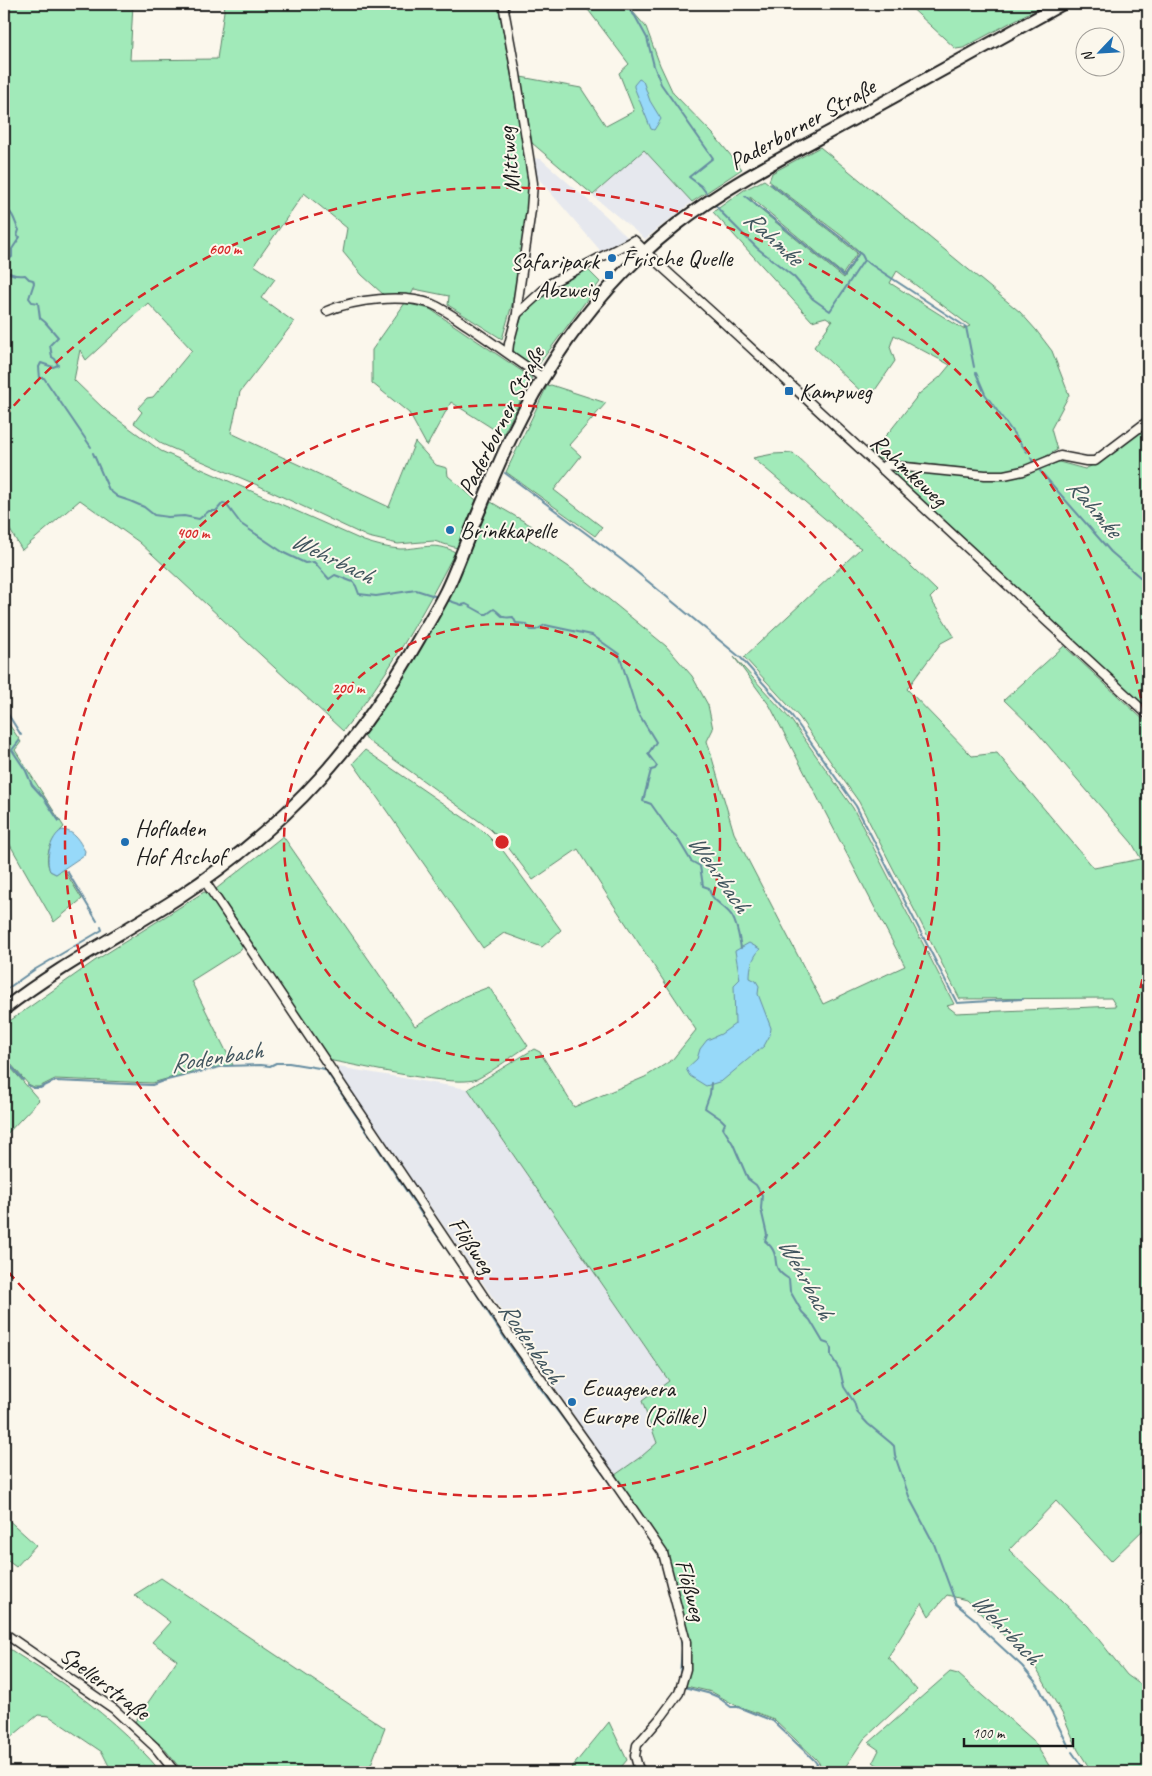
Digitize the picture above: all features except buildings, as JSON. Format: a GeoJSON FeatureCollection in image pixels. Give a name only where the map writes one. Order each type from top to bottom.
{"type":"FeatureCollection","features":[{"type":"Feature","properties":{"kind":"main road","name":"Paderborner Straße"},"geometry":{"type":"LineString","coordinates":[[4,1009],[68,964],[204,880],[289,810],[344,751],[385,695],[440,602],[525,409],[543,378],[565,343],[594,306],[646,252],[676,225],[749,177],[1062,4]]}},
{"type":"Feature","properties":{"kind":"street","name":"Mittweg"},"geometry":{"type":"LineString","coordinates":[[503,4],[533,183],[533,199],[517,314],[508,344],[508,352]]}},
{"type":"Feature","properties":{"kind":"street"},"geometry":{"type":"LineString","coordinates":[[517,314],[551,283],[634,240],[646,252]]}},
{"type":"Feature","properties":{"kind":"street","name":"Rahmkeweg"},"geometry":{"type":"LineString","coordinates":[[646,252],[1148,715]]}},
{"type":"Feature","properties":{"kind":"street"},"geometry":{"type":"LineString","coordinates":[[327,311],[356,301],[382,299],[423,302],[434,305],[508,352],[543,378]]}},
{"type":"Feature","properties":{"kind":"street"},"geometry":{"type":"LineString","coordinates":[[881,469],[885,465],[985,475],[1004,475],[1023,471],[1060,456],[1094,461],[1148,421]]}},
{"type":"Feature","properties":{"kind":"street","name":"Flößweg"},"geometry":{"type":"LineString","coordinates":[[204,880],[511,1337],[608,1473],[662,1553],[686,1642],[686,1669],[679,1693],[638,1745],[635,1756],[638,1767],[642,1772]]}},
{"type":"Feature","properties":{"kind":"street","name":"Spellerstraße"},"geometry":{"type":"LineString","coordinates":[[4,1633],[114,1709],[154,1747],[175,1772]]}},
{"type":"Feature","properties":{"kind":"shaded area"},"geometry":{"type":"Polygon","coordinates":[[[644,149],[692,202],[645,239],[593,196],[644,149]]]}},
{"type":"Feature","properties":{"kind":"shaded area"},"geometry":{"type":"Polygon","coordinates":[[[534,158],[541,159],[627,237],[599,252],[599,249],[537,177],[534,158]]]}},
{"type":"Feature","properties":{"kind":"shaded area"},"geometry":{"type":"Polygon","coordinates":[[[338,1067],[468,1089],[669,1381],[657,1443],[640,1458],[615,1475],[337,1071],[338,1067]]]}},
{"type":"Feature","properties":{"kind":"green space"},"geometry":{"type":"Polygon","coordinates":[[[4,4],[133,4],[130,60],[217,59],[225,4],[498,4],[526,157],[529,200],[513,301],[502,339],[448,305],[449,296],[414,289],[410,297],[384,295],[362,275],[343,252],[347,228],[304,193],[254,265],[275,279],[261,298],[294,322],[240,392],[231,433],[389,507],[415,442],[436,465],[447,468],[448,476],[476,500],[457,548],[434,541],[398,544],[368,537],[255,484],[162,444],[134,423],[142,412],[138,408],[147,398],[153,397],[192,350],[148,303],[86,360],[80,350],[74,380],[106,411],[161,451],[364,541],[395,549],[434,546],[455,552],[404,644],[375,689],[343,731],[139,542],[80,500],[22,550],[4,520],[4,4]]]}},
{"type":"Feature","properties":{"kind":"green space"},"geometry":{"type":"Polygon","coordinates":[[[580,4],[626,4],[646,27],[673,93],[713,134],[742,169],[692,202],[644,150],[593,195],[532,143],[521,77],[581,88],[606,126],[634,111],[619,73],[629,64],[589,11],[580,4]]]}},
{"type":"Feature","properties":{"kind":"green space"},"geometry":{"type":"Polygon","coordinates":[[[907,4],[1045,4],[963,48],[956,49],[907,4]]]}},
{"type":"Feature","properties":{"kind":"green space"},"geometry":{"type":"Polygon","coordinates":[[[820,147],[1020,312],[1052,351],[1069,395],[1051,429],[1057,450],[1030,464],[999,472],[878,459],[869,452],[890,431],[919,394],[940,377],[950,365],[894,335],[890,347],[895,361],[869,399],[814,347],[832,321],[826,317],[812,321],[713,212],[744,190],[764,180],[857,253],[843,274],[749,196],[757,207],[844,278],[860,252],[842,236],[769,181],[772,173],[820,147]],[[897,271],[890,283],[963,329],[970,326],[897,271]]]}},
{"type":"Feature","properties":{"kind":"green space"},"geometry":{"type":"Polygon","coordinates":[[[586,268],[600,282],[536,368],[514,352],[512,346],[522,316],[552,285],[586,268]]]}},
{"type":"Feature","properties":{"kind":"green space"},"geometry":{"type":"Polygon","coordinates":[[[405,303],[430,309],[532,378],[503,435],[451,402],[427,446],[409,413],[372,383],[372,350],[405,303]]]}},
{"type":"Feature","properties":{"kind":"green space"},"geometry":{"type":"Polygon","coordinates":[[[551,385],[606,403],[569,445],[581,456],[554,490],[602,527],[595,536],[506,472],[547,386],[551,385]]]}},
{"type":"Feature","properties":{"kind":"green space"},"geometry":{"type":"Polygon","coordinates":[[[1148,427],[1148,710],[891,472],[893,468],[981,479],[1004,479],[1059,462],[1085,469],[1097,463],[1148,427]]]}},
{"type":"Feature","properties":{"kind":"green space"},"geometry":{"type":"Polygon","coordinates":[[[793,453],[937,591],[930,598],[954,636],[941,643],[907,689],[972,756],[997,753],[1094,868],[1141,859],[1132,843],[1034,729],[1004,700],[1064,646],[1148,724],[1148,1525],[1111,1561],[1056,1501],[1009,1550],[1088,1626],[1127,1675],[1148,1690],[1148,1772],[1092,1772],[1078,1750],[1063,1715],[1033,1663],[966,1600],[947,1595],[929,1616],[922,1603],[888,1657],[917,1690],[864,1739],[842,1772],[826,1772],[816,1759],[774,1719],[735,1705],[712,1692],[686,1686],[688,1669],[666,1552],[615,1475],[657,1443],[642,1401],[669,1381],[468,1089],[534,1049],[540,1052],[574,1107],[645,1077],[672,1060],[696,1030],[578,849],[533,880],[507,846],[490,829],[367,740],[364,734],[394,691],[437,615],[491,502],[532,526],[525,537],[572,569],[666,646],[692,676],[708,705],[713,729],[707,741],[734,833],[823,1004],[905,966],[770,706],[734,657],[791,720],[853,808],[954,1004],[947,1006],[956,1013],[1116,1006],[1111,998],[960,999],[859,802],[799,717],[744,657],[861,548],[753,458],[793,453]]]}},
{"type":"Feature","properties":{"kind":"green space"},"geometry":{"type":"Polygon","coordinates":[[[4,717],[21,742],[15,750],[64,827],[52,842],[48,853],[50,871],[56,874],[63,868],[82,899],[54,922],[9,843],[4,839],[4,717]]]}},
{"type":"Feature","properties":{"kind":"green space"},"geometry":{"type":"Polygon","coordinates":[[[365,750],[483,831],[504,852],[561,930],[542,947],[504,933],[483,948],[353,763],[365,750]]]}},
{"type":"Feature","properties":{"kind":"green space"},"geometry":{"type":"Polygon","coordinates":[[[283,836],[415,1026],[465,996],[489,987],[528,1046],[477,1079],[466,1081],[430,1079],[333,1061],[328,1057],[216,889],[283,836]]]}},
{"type":"Feature","properties":{"kind":"green space"},"geometry":{"type":"Polygon","coordinates":[[[204,892],[209,893],[244,945],[240,950],[191,981],[233,1065],[195,1071],[152,1083],[55,1079],[39,1087],[28,1084],[4,1056],[4,1025],[96,960],[204,892]]]}},
{"type":"Feature","properties":{"kind":"green space"},"geometry":{"type":"Polygon","coordinates":[[[4,1060],[39,1100],[4,1137],[4,1060]]]}},
{"type":"Feature","properties":{"kind":"green space"},"geometry":{"type":"Polygon","coordinates":[[[4,1516],[36,1545],[16,1567],[4,1558],[4,1516]]]}},
{"type":"Feature","properties":{"kind":"green space"},"geometry":{"type":"Polygon","coordinates":[[[161,1578],[385,1728],[368,1772],[183,1772],[163,1747],[134,1723],[177,1660],[152,1642],[170,1622],[134,1595],[161,1578]]]}},
{"type":"Feature","properties":{"kind":"green space"},"geometry":{"type":"Polygon","coordinates":[[[4,1645],[89,1703],[139,1747],[161,1772],[112,1772],[102,1752],[49,1716],[38,1715],[4,1743],[4,1645]]]}},
{"type":"Feature","properties":{"kind":"green space"},"geometry":{"type":"Polygon","coordinates":[[[950,1672],[958,1674],[1033,1740],[1053,1772],[887,1772],[873,1762],[879,1750],[869,1743],[950,1672]]]}},
{"type":"Feature","properties":{"kind":"green space"},"geometry":{"type":"Polygon","coordinates":[[[609,1722],[627,1760],[617,1772],[568,1772],[609,1722]]]}},
{"type":"Feature","properties":{"kind":"water"},"geometry":{"type":"Polygon","coordinates":[[[639,79],[643,81],[650,101],[661,119],[654,130],[651,129],[634,87],[639,79]]]}},
{"type":"Feature","properties":{"kind":"water"},"geometry":{"type":"Polygon","coordinates":[[[62,830],[73,834],[85,851],[84,855],[56,874],[50,871],[48,855],[54,838],[62,830]]]}},
{"type":"Feature","properties":{"kind":"water"},"geometry":{"type":"Polygon","coordinates":[[[749,943],[760,949],[752,963],[750,978],[756,981],[759,986],[758,994],[771,1028],[770,1035],[764,1046],[722,1081],[706,1086],[690,1076],[686,1069],[697,1059],[700,1049],[707,1040],[721,1034],[735,1024],[734,985],[740,979],[735,951],[749,943]]]}},
{"type":"Feature","properties":{"kind":"waterway","name":"Rahmke"},"geometry":{"type":"LineString","coordinates":[[624,4],[635,16],[647,38],[661,84],[713,158],[689,177],[701,186],[708,195]]}},
{"type":"Feature","properties":{"kind":"waterway"},"geometry":{"type":"LineString","coordinates":[[771,184],[840,237],[862,255],[864,259]]}},
{"type":"Feature","properties":{"kind":"waterway","name":"Rahmke"},"geometry":{"type":"LineString","coordinates":[[745,196],[844,276],[859,253]]}},
{"type":"Feature","properties":{"kind":"waterway","name":"Rahmke"},"geometry":{"type":"LineString","coordinates":[[714,203],[757,248],[794,277],[813,299],[830,311],[864,260],[966,327],[974,367]]}},
{"type":"Feature","properties":{"kind":"waterway","name":"Wehrbach"},"geometry":{"type":"LineString","coordinates":[[4,212],[9,211],[13,216],[19,230],[17,236],[20,237],[12,249],[12,257],[4,261]]}},
{"type":"Feature","properties":{"kind":"waterway","name":"Wehrbach"},"geometry":{"type":"LineString","coordinates":[[4,269],[11,274],[25,275],[33,280],[34,283],[29,298],[32,302],[38,303],[40,318],[58,337],[50,345],[52,357],[58,365],[53,367],[41,363],[39,367],[40,378],[44,378],[91,447]]}},
{"type":"Feature","properties":{"kind":"waterway","name":"Rahmke"},"geometry":{"type":"LineString","coordinates":[[976,373],[985,394],[1027,452]]}},
{"type":"Feature","properties":{"kind":"waterway","name":"Wehrbach"},"geometry":{"type":"LineString","coordinates":[[93,453],[109,490],[118,497],[144,507],[154,515],[168,517],[184,516],[199,519],[209,511],[216,511],[223,503],[226,504],[241,524],[284,553],[305,563],[314,562],[329,579],[335,575],[353,582],[359,594],[376,596],[416,590],[438,597]]}},
{"type":"Feature","properties":{"kind":"waterway","name":"Rahmke"},"geometry":{"type":"LineString","coordinates":[[1031,458],[1033,462]]}},
{"type":"Feature","properties":{"kind":"waterway","name":"Rahmke"},"geometry":{"type":"LineString","coordinates":[[1040,471],[1111,552],[1148,584]]}},
{"type":"Feature","properties":{"kind":"waterway"},"geometry":{"type":"LineString","coordinates":[[505,473],[622,560],[741,658],[792,716],[856,806],[957,1003],[1023,999]]}},
{"type":"Feature","properties":{"kind":"waterway","name":"Wehrbach"},"geometry":{"type":"LineString","coordinates":[[447,600],[462,605],[466,604],[484,614],[494,609],[503,617],[513,617],[516,623],[526,624],[531,630],[536,630],[545,625],[592,635],[619,654],[637,711],[656,742],[648,754],[657,766],[651,770],[643,801],[651,804],[670,831],[676,836],[691,861],[700,866],[703,886],[709,888],[715,900],[729,912],[734,920],[741,948]]}},
{"type":"Feature","properties":{"kind":"waterway","name":"Rodenbach"},"geometry":{"type":"LineString","coordinates":[[4,708],[21,735]]}},
{"type":"Feature","properties":{"kind":"waterway","name":"Rodenbach"},"geometry":{"type":"LineString","coordinates":[[19,741],[12,750],[26,771],[32,785],[43,797],[59,821]]}},
{"type":"Feature","properties":{"kind":"waterway","name":"Rodenbach"},"geometry":{"type":"LineString","coordinates":[[67,871],[97,921]]}},
{"type":"Feature","properties":{"kind":"waterway","name":"Rodenbach"},"geometry":{"type":"LineString","coordinates":[[4,991],[34,970],[102,930],[101,927]]}},
{"type":"Feature","properties":{"kind":"waterway","name":"Rodenbach"},"geometry":{"type":"LineString","coordinates":[[4,1058],[23,1080]]}},
{"type":"Feature","properties":{"kind":"waterway","name":"Rodenbach"},"geometry":{"type":"LineString","coordinates":[[28,1085],[33,1088],[40,1088],[55,1081],[152,1085],[224,1066],[270,1066],[276,1063],[289,1063],[325,1069],[423,1216]]}},
{"type":"Feature","properties":{"kind":"waterway","name":"Wehrbach"},"geometry":{"type":"LineString","coordinates":[[711,1083],[710,1094],[705,1108],[725,1123],[723,1128],[733,1144],[748,1179],[756,1185],[762,1195],[761,1209],[767,1235],[765,1241],[774,1251],[777,1267],[789,1279],[790,1291],[802,1312],[810,1320],[823,1342],[829,1344],[831,1356],[840,1370],[844,1387],[854,1402],[857,1412],[894,1446],[895,1456],[910,1499],[934,1544],[956,1604],[977,1621],[985,1632],[1022,1666],[1038,1685],[1069,1747]]}},
{"type":"Feature","properties":{"kind":"waterway","name":"Rodenbach"},"geometry":{"type":"LineString","coordinates":[[429,1225],[456,1262],[520,1360],[589,1454]]}},
{"type":"Feature","properties":{"kind":"waterway","name":"Rodenbach"},"geometry":{"type":"LineString","coordinates":[[594,1462],[624,1502]]}},
{"type":"Feature","properties":{"kind":"waterway","name":"Rodenbach"},"geometry":{"type":"LineString","coordinates":[[680,1633],[682,1648],[680,1675]]}},
{"type":"Feature","properties":{"kind":"waterway","name":"Rodenbach"},"geometry":{"type":"LineString","coordinates":[[684,1687],[711,1694],[731,1707],[738,1707],[773,1721],[814,1760],[823,1772]]}},
{"type":"Feature","properties":{"kind":"waterway","name":"Wehrbach"},"geometry":{"type":"LineString","coordinates":[[1072,1752],[1086,1772]]}},
{"type":"Feature","properties":{"kind":"place","name":"Frische Quelle"},"geometry":{"type":"Point","coordinates":[612,258]}},
{"type":"Feature","properties":{"kind":"place","name":"Safaripark Abzweig"},"geometry":{"type":"Point","coordinates":[609,275]}},
{"type":"Feature","properties":{"kind":"place","name":"Kampweg"},"geometry":{"type":"Point","coordinates":[789,391]}},
{"type":"Feature","properties":{"kind":"place","name":"Brinkkapelle"},"geometry":{"type":"Point","coordinates":[450,530]}},
{"type":"Feature","properties":{"kind":"place","name":"Hofladen Hof Aschof"},"geometry":{"type":"Point","coordinates":[125,842]}},
{"type":"Feature","properties":{"kind":"place","name":"Ecuagenera Europe (Röllke)"},"geometry":{"type":"Point","coordinates":[572,1402]}}]}
